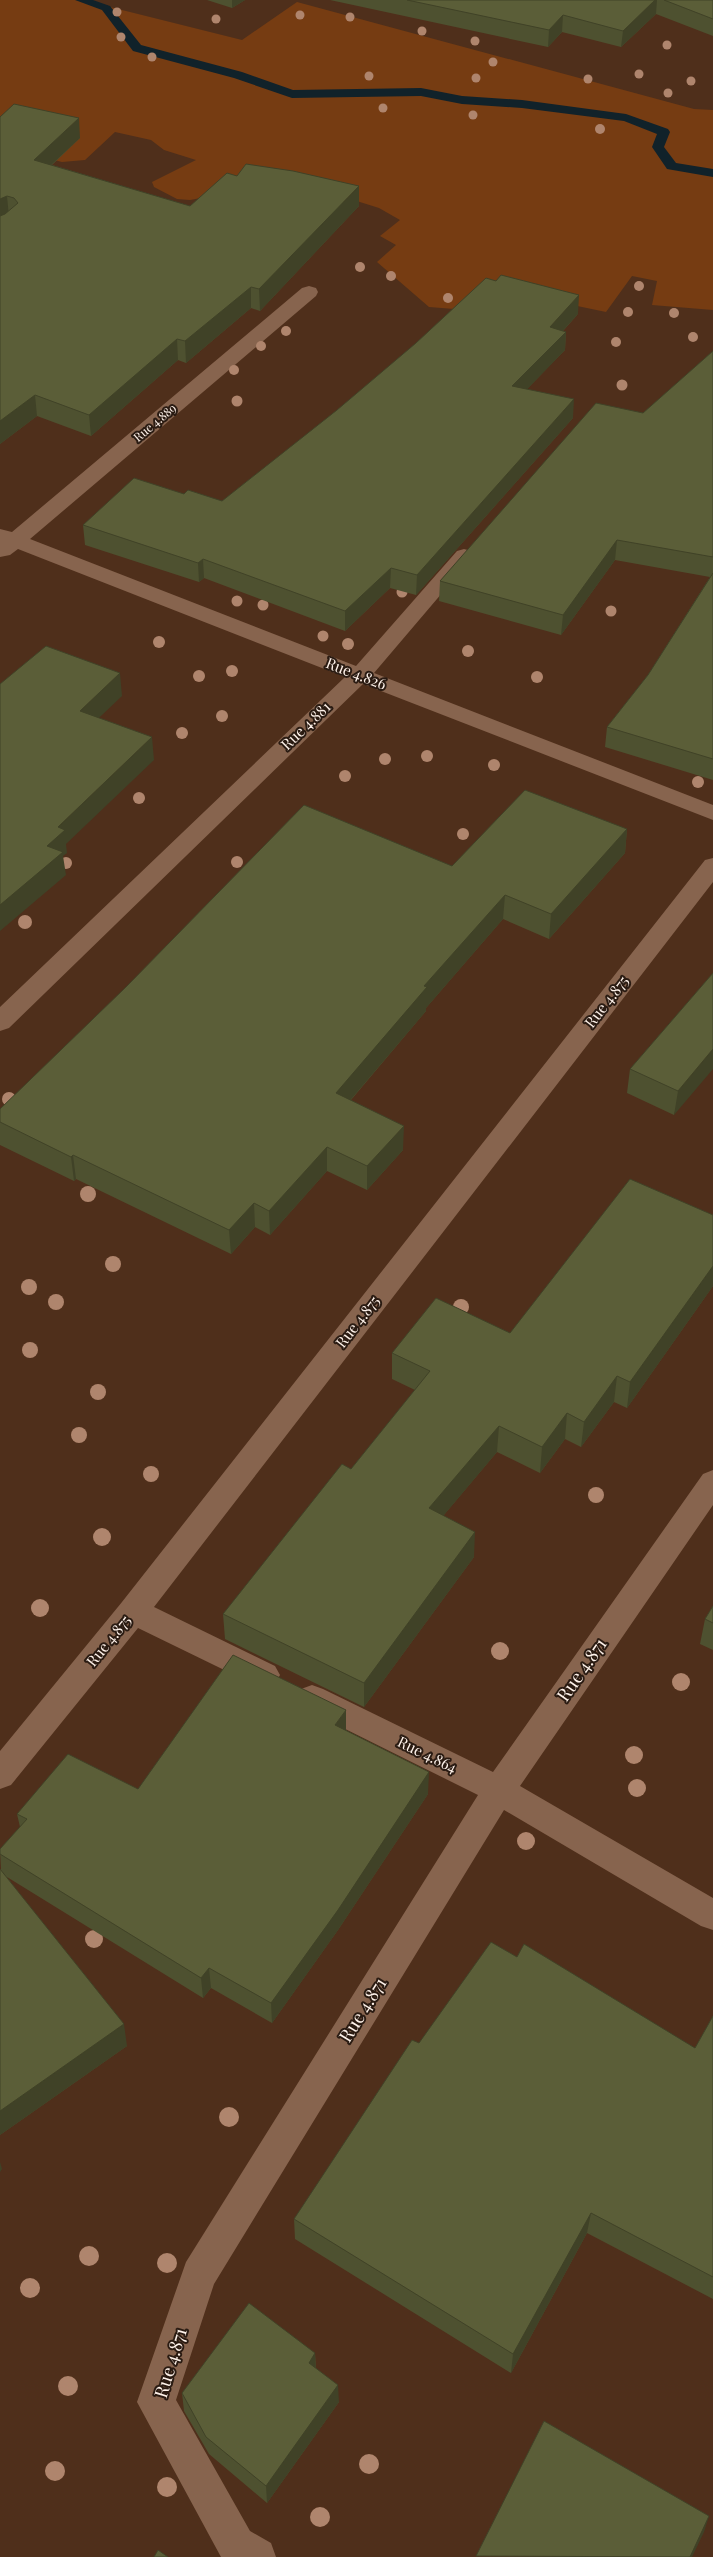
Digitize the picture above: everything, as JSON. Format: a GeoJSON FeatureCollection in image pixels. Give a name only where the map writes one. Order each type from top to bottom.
{"type":"FeatureCollection","features":[{"type":"Feature","properties":{"kind":"street","name":"Rue 4.889"},"geometry":{"type":"LineString","coordinates":[[5,543],[309,292]]}},
{"type":"Feature","properties":{"kind":"street","name":"Rue 4.826"},"geometry":{"type":"LineString","coordinates":[[5,543],[358,676],[713,813]]}},
{"type":"Feature","properties":{"kind":"street","name":"Rue 4.881"},"geometry":{"type":"LineString","coordinates":[[0,1022],[358,676],[475,543]]}},
{"type":"Feature","properties":{"kind":"street","name":"Rue 4.875"},"geometry":{"type":"LineString","coordinates":[[4,1762],[133,1610],[713,866]]}},
{"type":"Feature","properties":{"kind":"street","name":"Rue 4.871"},"geometry":{"type":"LineString","coordinates":[[257,2557],[236,2545],[156,2402],[199,2275],[499,1790],[713,1482]]}},
{"type":"Feature","properties":{"kind":"street","name":"Rue 4.864"},"geometry":{"type":"LineString","coordinates":[[133,1610],[499,1790],[713,1915]]}},
{"type":"Feature","properties":{"kind":"shaded area"},"geometry":{"type":"Polygon","coordinates":[[[0,0],[82,0],[242,40],[297,2],[694,109],[713,110],[713,310],[652,305],[657,281],[632,276],[606,312],[534,297],[467,310],[429,307],[377,262],[396,245],[380,236],[400,220],[379,208],[293,181],[190,200],[177,199],[154,187],[152,182],[196,160],[164,150],[151,140],[115,132],[85,160],[62,162],[7,148],[0,149],[0,0]]]}},
{"type":"Feature","properties":{"kind":"building"},"geometry":{"type":"Polygon","coordinates":[[[407,0],[655,0],[623,31],[563,15],[549,30],[407,0]]]}},
{"type":"Feature","properties":{"kind":"building"},"geometry":{"type":"Polygon","coordinates":[[[664,0],[713,0],[713,19],[664,0]]]}},
{"type":"Feature","properties":{"kind":"building"},"geometry":{"type":"Polygon","coordinates":[[[14,104],[79,118],[34,160],[190,206],[227,173],[237,176],[246,164],[293,171],[359,186],[259,289],[251,287],[185,341],[177,339],[89,415],[35,395],[0,421],[0,216],[18,203],[14,198],[7,196],[0,199],[0,117],[14,104]]]}},
{"type":"Feature","properties":{"kind":"building"},"geometry":{"type":"Polygon","coordinates":[[[501,275],[579,295],[550,327],[566,332],[512,386],[574,399],[417,575],[391,568],[345,611],[203,559],[198,563],[83,525],[134,478],[184,494],[188,490],[222,501],[337,410],[416,343],[486,278],[496,281],[501,275]]]}},
{"type":"Feature","properties":{"kind":"building"},"geometry":{"type":"Polygon","coordinates":[[[713,351],[713,557],[617,540],[563,615],[440,581],[596,403],[643,413],[713,351]]]}},
{"type":"Feature","properties":{"kind":"building"},"geometry":{"type":"Polygon","coordinates":[[[713,573],[713,759],[607,727],[648,675],[713,573]]]}},
{"type":"Feature","properties":{"kind":"building"},"geometry":{"type":"Polygon","coordinates":[[[46,646],[120,673],[80,711],[152,737],[58,827],[65,830],[47,846],[63,852],[0,905],[0,684],[46,646]]]}},
{"type":"Feature","properties":{"kind":"building"},"geometry":{"type":"Polygon","coordinates":[[[525,790],[627,829],[551,914],[505,895],[424,986],[427,987],[336,1093],[404,1126],[367,1166],[327,1147],[269,1211],[254,1203],[229,1230],[0,1122],[0,1109],[126,987],[304,805],[452,866],[525,790]]]}},
{"type":"Feature","properties":{"kind":"building"},"geometry":{"type":"Polygon","coordinates":[[[713,973],[713,1049],[678,1091],[630,1069],[713,973]]]}},
{"type":"Feature","properties":{"kind":"building"},"geometry":{"type":"Polygon","coordinates":[[[630,1179],[713,1215],[713,1266],[630,1382],[617,1376],[584,1422],[567,1413],[542,1447],[499,1426],[429,1508],[475,1532],[364,1683],[223,1614],[342,1464],[351,1469],[430,1371],[392,1353],[436,1298],[510,1333],[630,1179]]]}},
{"type":"Feature","properties":{"kind":"building"},"geometry":{"type":"Polygon","coordinates":[[[713,1606],[713,1623],[705,1619],[713,1606]]]}},
{"type":"Feature","properties":{"kind":"building"},"geometry":{"type":"Polygon","coordinates":[[[233,1655],[346,1710],[335,1725],[429,1772],[338,1910],[271,2003],[209,1968],[201,1978],[0,1854],[0,1849],[27,1819],[17,1814],[68,1754],[138,1789],[233,1655]]]}},
{"type":"Feature","properties":{"kind":"building"},"geometry":{"type":"Polygon","coordinates":[[[0,1869],[124,2024],[0,2111],[0,1869]]]}},
{"type":"Feature","properties":{"kind":"building"},"geometry":{"type":"Polygon","coordinates":[[[491,1942],[517,1957],[524,1944],[695,2048],[713,2016],[713,2277],[591,2213],[513,2354],[294,2219],[412,2040],[419,2043],[491,1942]]]}},
{"type":"Feature","properties":{"kind":"building"},"geometry":{"type":"Polygon","coordinates":[[[249,2303],[315,2353],[309,2363],[338,2385],[266,2486],[206,2437],[182,2393],[249,2303]]]}},
{"type":"Feature","properties":{"kind":"building"},"geometry":{"type":"Polygon","coordinates":[[[544,2421],[709,2516],[690,2557],[476,2556],[544,2421]]]}},
{"type":"Feature","properties":{"kind":"building"},"geometry":{"type":"Polygon","coordinates":[[[158,2550],[168,2557],[154,2557],[158,2550]]]}},
{"type":"Feature","properties":{"kind":"waterway"},"geometry":{"type":"LineString","coordinates":[[81,0],[106,8],[137,48],[238,75],[292,94],[421,92],[462,100],[522,104],[626,118],[664,132],[658,147],[672,166],[713,173]]}}]}
